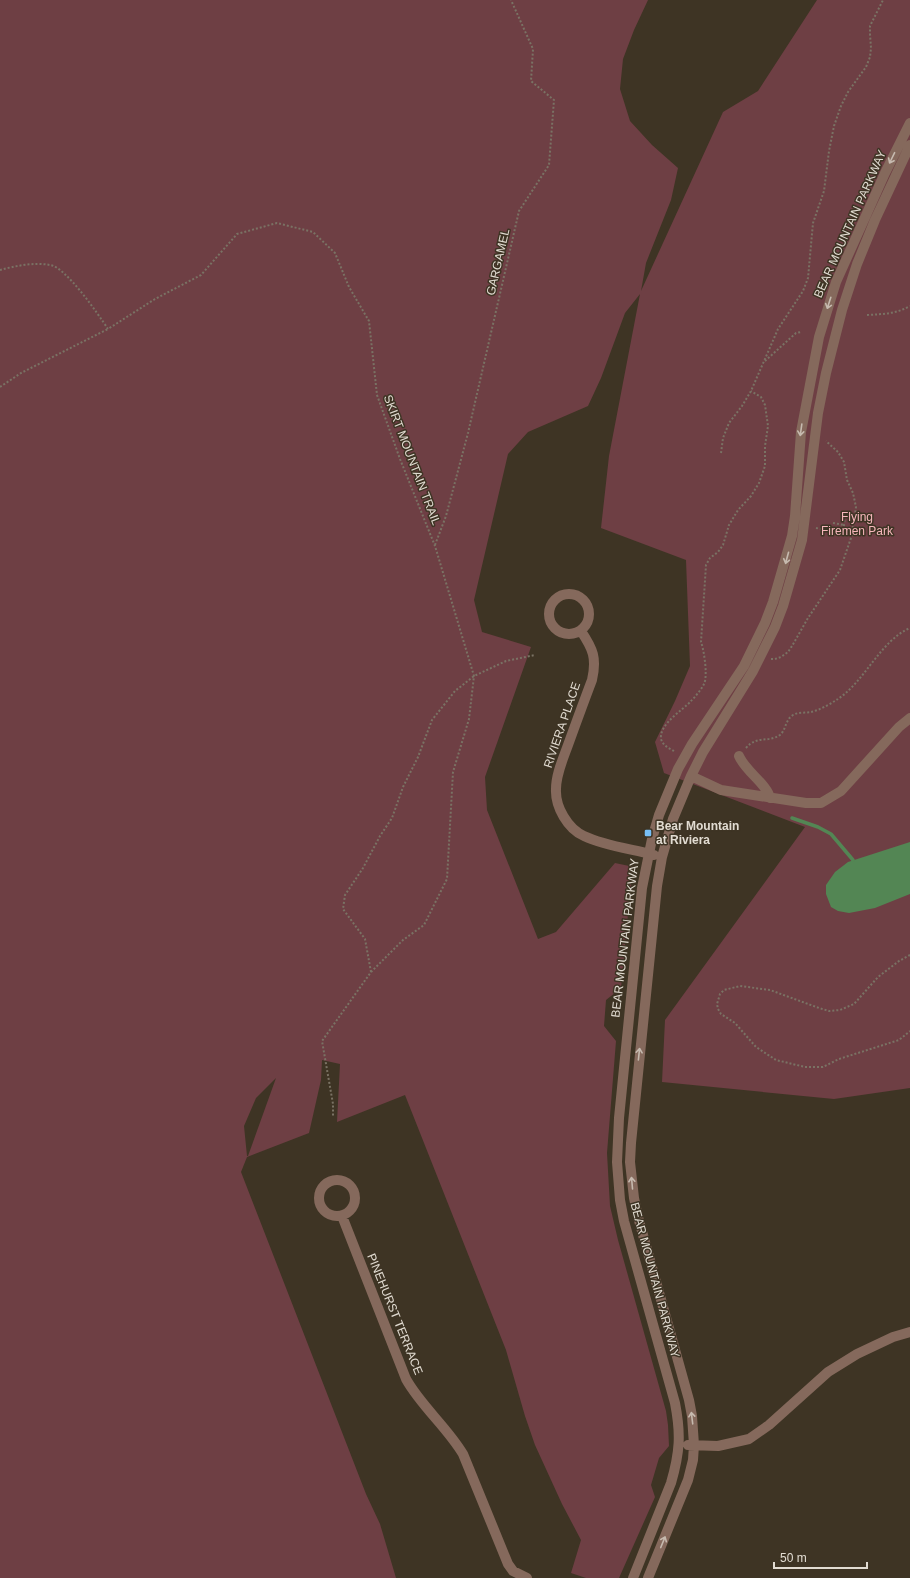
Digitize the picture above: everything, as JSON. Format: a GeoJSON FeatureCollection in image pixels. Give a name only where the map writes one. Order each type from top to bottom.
{"type":"FeatureCollection","features":[{"type":"Feature","properties":{"kind":"street","name":"BEAR MOUNTAIN PARKWAY"},"geometry":{"type":"LineString","coordinates":[[633,1578],[671,1483],[680,1445],[679,1425],[675,1403],[624,1221],[616,1162],[618,1118],[642,888],[648,853],[659,815],[678,769],[692,744],[744,666],[765,623],[773,602],[792,536],[795,516],[801,432],[819,336],[836,282],[885,173],[910,123]]}},
{"type":"Feature","properties":{"kind":"street","name":"BEAR MOUNTAIN PARKWAY"},"geometry":{"type":"LineString","coordinates":[[648,1578],[688,1480],[694,1446],[689,1400],[638,1217],[634,1198],[630,1162],[637,1072],[650,964],[657,886],[662,857],[673,818],[691,776],[703,752],[741,692],[761,656],[783,606],[802,540],[818,413],[826,373],[842,310],[860,256],[894,177],[910,145]]}},
{"type":"Feature","properties":{"kind":"street"},"geometry":{"type":"LineString","coordinates":[[575,594],[584,600],[590,611],[588,622],[581,631],[570,635],[559,632],[551,623],[549,612],[553,601],[563,595],[575,594]]}},
{"type":"Feature","properties":{"kind":"street","name":"RIVIERA PLACE"},"geometry":{"type":"LineString","coordinates":[[581,631],[594,655],[595,667],[592,680],[559,771],[556,789],[558,803],[564,817],[582,836],[594,841],[662,857]]}},
{"type":"Feature","properties":{"kind":"street"},"geometry":{"type":"LineString","coordinates":[[691,776],[721,790],[806,803],[822,803],[841,791],[899,727],[910,718]]}},
{"type":"Feature","properties":{"kind":"street"},"geometry":{"type":"LineString","coordinates":[[739,756],[747,770],[769,792],[770,798]]}},
{"type":"Feature","properties":{"kind":"street","name":"PINEHURST TERRACE"},"geometry":{"type":"LineString","coordinates":[[342,1216],[406,1379],[412,1389],[456,1443],[463,1454],[508,1564],[513,1571],[527,1578]]}},
{"type":"Feature","properties":{"kind":"street"},"geometry":{"type":"LineString","coordinates":[[680,1445],[718,1446],[749,1439],[769,1425],[828,1372],[857,1354],[893,1337],[910,1332]]}},
{"type":"Feature","properties":{"kind":"path","name":"GARGAMEL"},"geometry":{"type":"LineString","coordinates":[[435,546],[446,516],[468,433],[519,211],[549,165],[554,100],[531,81],[533,48],[511,0]]}},
{"type":"Feature","properties":{"kind":"path"},"geometry":{"type":"LineString","coordinates":[[721,453],[723,438],[729,423],[751,391],[778,329],[803,290],[809,270],[813,223],[824,191],[834,126],[848,92],[866,67],[870,57],[870,26],[883,0]]}},
{"type":"Feature","properties":{"kind":"path","name":"SKIRT MOUNTAIN TRAIL"},"geometry":{"type":"LineString","coordinates":[[0,387],[21,373],[108,329],[155,299],[200,276],[237,234],[277,223],[313,232],[335,253],[349,287],[369,321],[377,395],[400,459],[435,546],[474,676]]}},
{"type":"Feature","properties":{"kind":"path"},"geometry":{"type":"LineString","coordinates":[[0,270],[51,264],[66,275],[92,305],[108,329]]}},
{"type":"Feature","properties":{"kind":"path"},"geometry":{"type":"LineString","coordinates":[[867,315],[889,314],[902,311],[910,306]]}},
{"type":"Feature","properties":{"kind":"path"},"geometry":{"type":"LineString","coordinates":[[764,362],[796,333],[801,332]]}},
{"type":"Feature","properties":{"kind":"path"},"geometry":{"type":"LineString","coordinates":[[674,752],[665,746],[662,740],[662,734],[670,719],[690,702],[705,684],[705,654],[701,642],[706,565],[710,558],[718,552],[723,545],[729,525],[738,510],[751,496],[759,483],[765,466],[765,446],[768,426],[765,405],[761,397],[751,391]]}},
{"type":"Feature","properties":{"kind":"path"},"geometry":{"type":"LineString","coordinates":[[761,656],[775,660],[788,652],[808,618],[840,570],[852,535],[855,515],[855,501],[847,480],[844,462],[838,452],[826,441]]}},
{"type":"Feature","properties":{"kind":"path"},"geometry":{"type":"LineString","coordinates":[[843,534],[845,516],[855,515]]}},
{"type":"Feature","properties":{"kind":"path"},"geometry":{"type":"LineString","coordinates":[[833,523],[844,525]]}},
{"type":"Feature","properties":{"kind":"path"},"geometry":{"type":"LineString","coordinates":[[816,528],[852,535]]}},
{"type":"Feature","properties":{"kind":"path"},"geometry":{"type":"LineString","coordinates":[[739,756],[753,742],[779,736],[783,732],[791,716],[796,713],[819,709],[838,699],[849,690],[896,636],[910,628]]}},
{"type":"Feature","properties":{"kind":"path"},"geometry":{"type":"LineString","coordinates":[[371,972],[365,939],[343,909],[345,895],[363,868],[380,836],[392,818],[403,787],[418,757],[432,720],[456,691],[474,676],[506,661],[535,655]]}},
{"type":"Feature","properties":{"kind":"path"},"geometry":{"type":"LineString","coordinates":[[333,1117],[333,1104],[322,1041],[371,972],[402,940],[424,925],[447,879],[454,772],[469,719],[474,676]]}},
{"type":"Feature","properties":{"kind":"path"},"geometry":{"type":"LineString","coordinates":[[910,955],[899,961],[878,977],[854,1004],[840,1010],[829,1011],[770,990],[740,986],[724,990],[720,994],[717,1004],[721,1014],[735,1023],[756,1047],[776,1060],[805,1067],[823,1067],[839,1059],[899,1040],[910,1031]]}},
{"type":"Feature","properties":{"kind":"green space","name":"Flying Firemen Park"},"geometry":{"type":"Polygon","coordinates":[[[0,0],[648,0],[623,59],[620,89],[630,121],[652,145],[678,168],[671,200],[646,263],[641,291],[723,112],[758,91],[817,0],[910,0],[910,1088],[834,1099],[662,1082],[665,1020],[805,827],[664,773],[655,742],[690,666],[686,560],[601,528],[609,456],[640,294],[625,313],[601,378],[588,406],[528,432],[508,454],[474,600],[482,632],[531,647],[485,777],[487,810],[538,939],[556,932],[615,863],[634,867],[621,988],[606,1000],[604,1026],[616,1041],[607,1153],[610,1206],[618,1240],[666,1411],[669,1446],[659,1458],[651,1485],[655,1497],[619,1578],[586,1578],[571,1573],[581,1540],[562,1504],[535,1445],[506,1350],[405,1095],[337,1122],[340,1064],[322,1060],[321,1080],[309,1133],[247,1157],[241,1172],[366,1494],[380,1524],[396,1578],[0,1578],[0,0]],[[276,1078],[256,1098],[244,1126],[248,1156],[276,1078]]]}},
{"type":"Feature","properties":{"kind":"shaded area"},"geometry":{"type":"Polygon","coordinates":[[[910,842],[910,894],[875,908],[849,913],[838,911],[831,907],[826,894],[826,885],[835,872],[848,862],[910,842]]]}},
{"type":"Feature","properties":{"kind":"waterway"},"geometry":{"type":"LineString","coordinates":[[792,818],[818,827],[831,834],[853,860]]}},
{"type":"Feature","properties":{"kind":"place","name":"Bear Mountain at Riviera"},"geometry":{"type":"Point","coordinates":[648,833]}}]}
